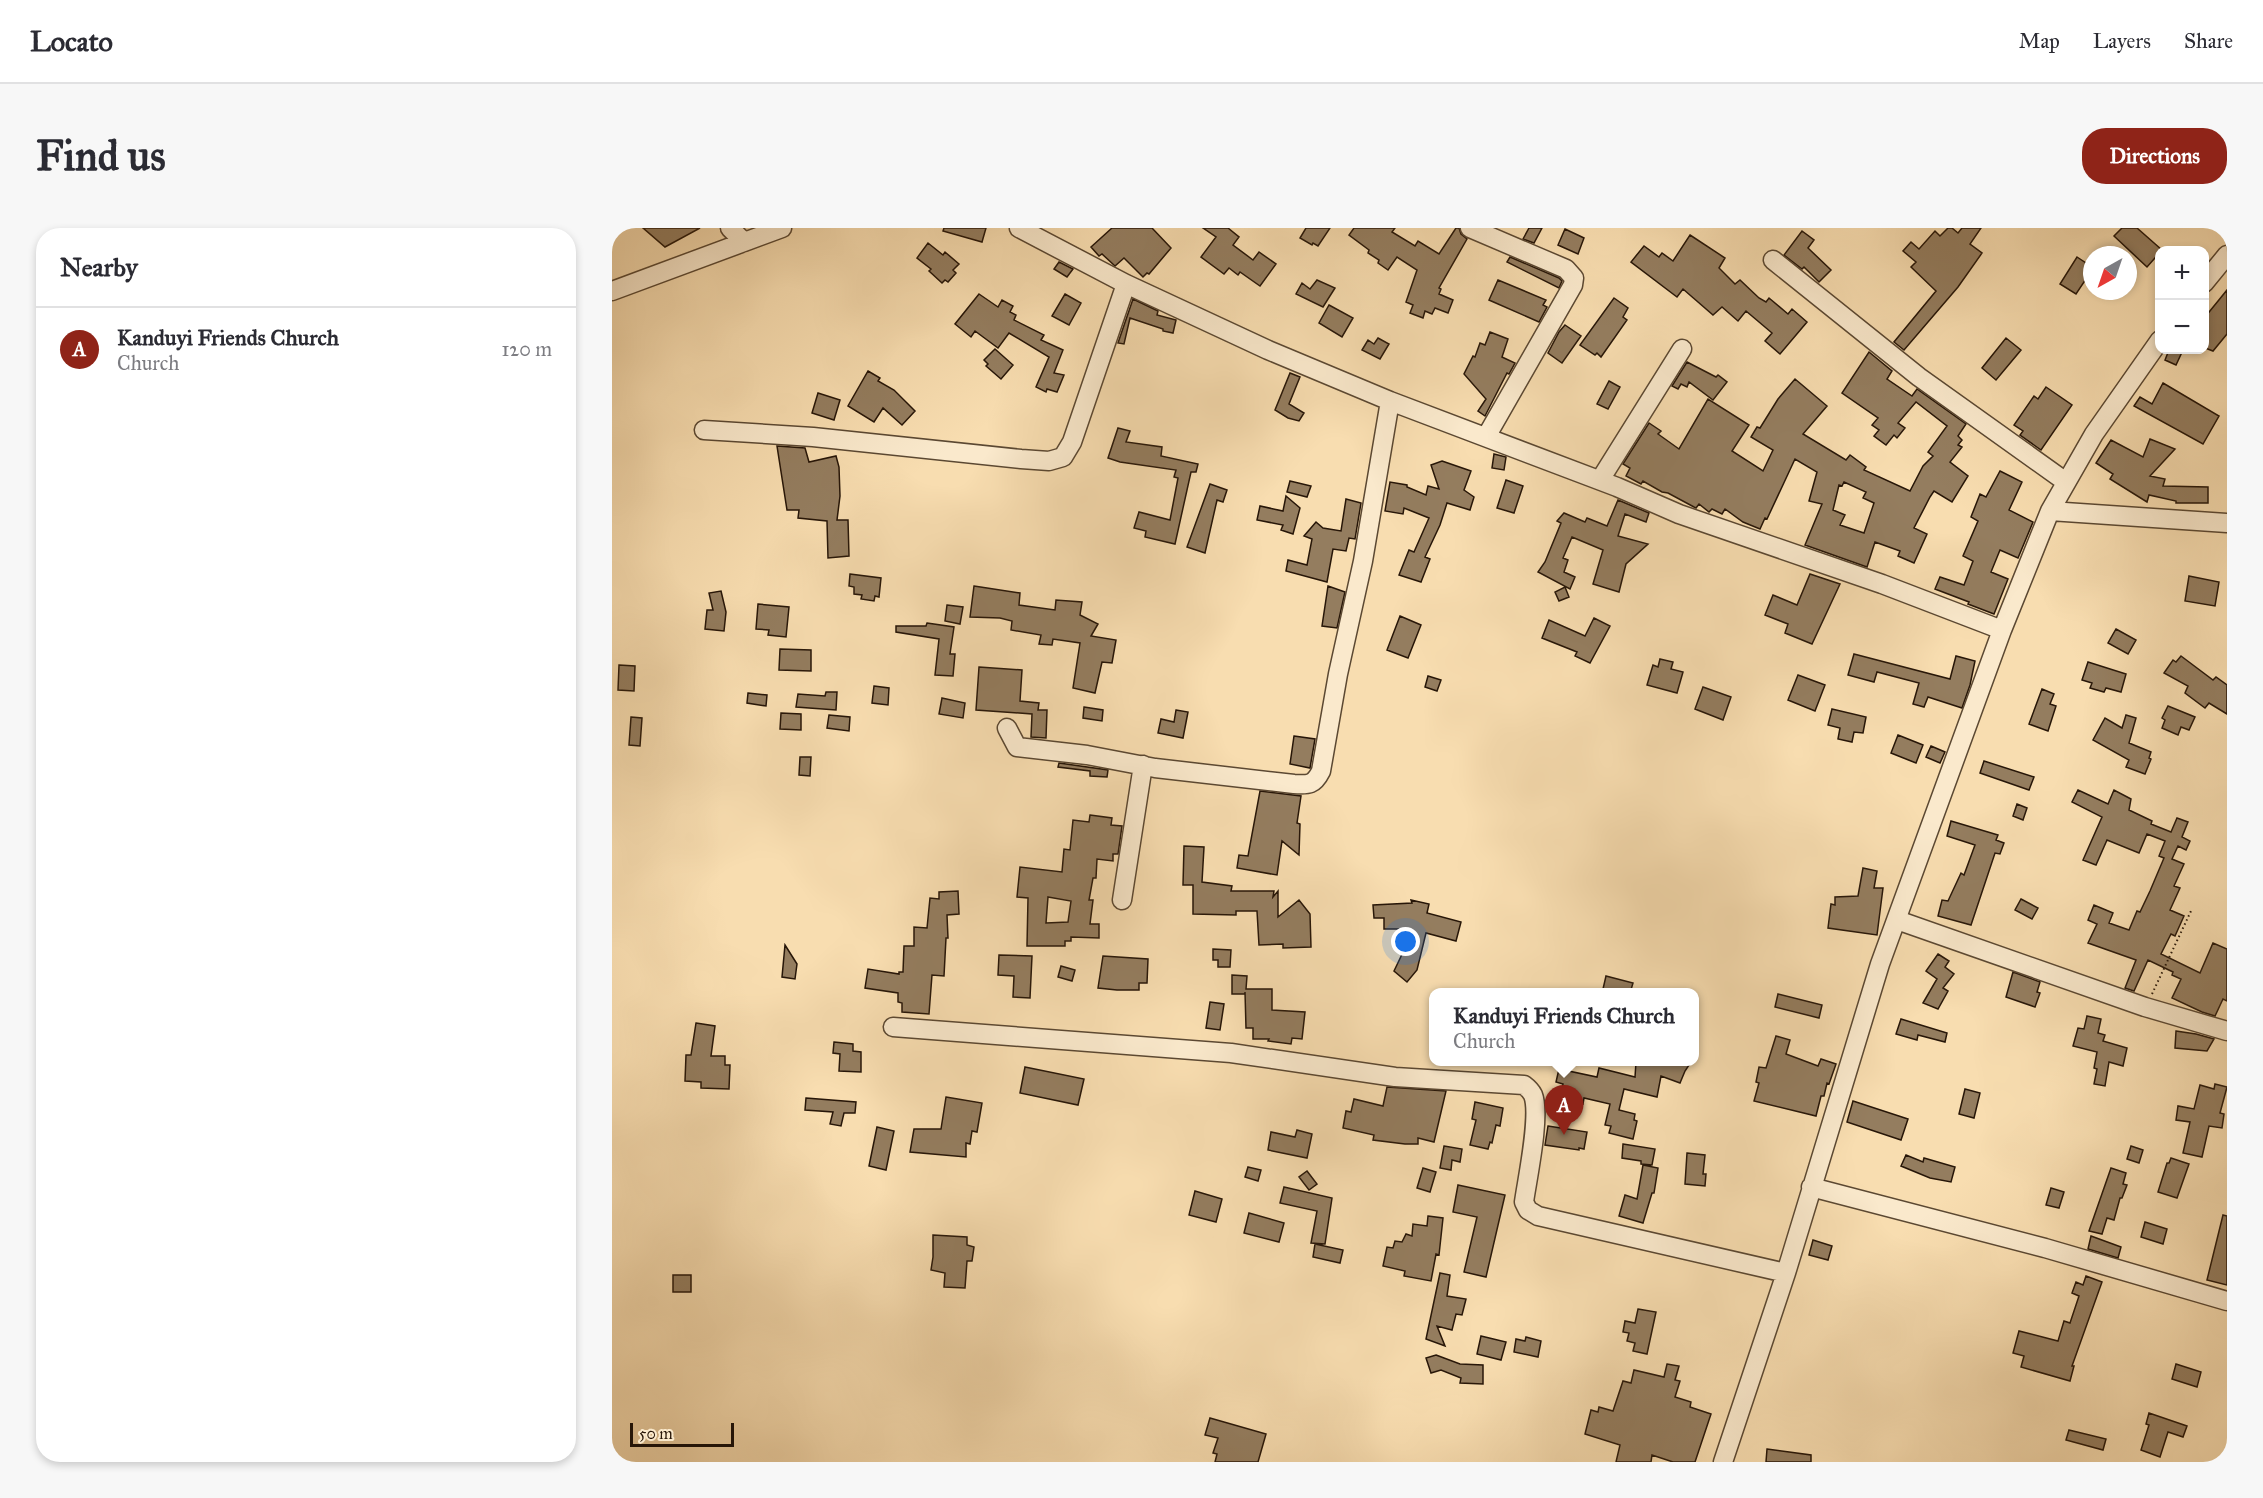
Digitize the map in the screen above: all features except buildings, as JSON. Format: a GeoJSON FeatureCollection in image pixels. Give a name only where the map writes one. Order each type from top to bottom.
{"type":"FeatureCollection","features":[{"type":"Feature","properties":{"kind":"street"},"geometry":{"type":"LineString","coordinates":[[730,228],[744,242]]}},
{"type":"Feature","properties":{"kind":"street"},"geometry":{"type":"LineString","coordinates":[[612,291],[782,228]]}},
{"type":"Feature","properties":{"kind":"street"},"geometry":{"type":"LineString","coordinates":[[1019,228],[1126,284],[1268,350],[1390,401],[1600,480],[1679,514],[1882,584],[2002,630]]}},
{"type":"Feature","properties":{"kind":"street"},"geometry":{"type":"LineString","coordinates":[[1470,228],[1566,269],[1574,278],[1573,285],[1486,437]]}},
{"type":"Feature","properties":{"kind":"street"},"geometry":{"type":"LineString","coordinates":[[2209,278],[2227,255]]}},
{"type":"Feature","properties":{"kind":"street"},"geometry":{"type":"LineString","coordinates":[[1773,260],[1919,377],[2066,482]]}},
{"type":"Feature","properties":{"kind":"street"},"geometry":{"type":"LineString","coordinates":[[704,430],[813,436],[1030,460],[1049,461],[1063,457],[1072,442],[1126,284]]}},
{"type":"Feature","properties":{"kind":"street"},"geometry":{"type":"LineString","coordinates":[[1723,1462],[1786,1273],[1880,964],[2002,630],[2050,512],[2066,482],[2094,434],[2155,347]]}},
{"type":"Feature","properties":{"kind":"street"},"geometry":{"type":"LineString","coordinates":[[1600,480],[1682,349]]}},
{"type":"Feature","properties":{"kind":"street"},"geometry":{"type":"LineString","coordinates":[[1007,728],[1017,747],[1035,747],[1143,765],[1294,784],[1310,785],[1316,782],[1321,771],[1338,674],[1364,561],[1390,401]]}},
{"type":"Feature","properties":{"kind":"street"},"geometry":{"type":"LineString","coordinates":[[2050,512],[2227,523]]}},
{"type":"Feature","properties":{"kind":"street"},"geometry":{"type":"LineString","coordinates":[[1122,900],[1143,765]]}},
{"type":"Feature","properties":{"kind":"street"},"geometry":{"type":"LineString","coordinates":[[1897,920],[2145,1007],[2227,1031]]}},
{"type":"Feature","properties":{"kind":"street"},"geometry":{"type":"LineString","coordinates":[[893,1027],[1231,1053],[1395,1077],[1524,1085],[1533,1095],[1535,1103],[1534,1137],[1524,1202],[1528,1210],[1538,1216],[1786,1273]]}},
{"type":"Feature","properties":{"kind":"street"},"geometry":{"type":"LineString","coordinates":[[1811,1187],[2045,1248],[2227,1300]]}},
{"type":"Feature","properties":{"kind":"path"},"geometry":{"type":"LineString","coordinates":[[2145,1007],[2192,911]]}},
{"type":"Feature","properties":{"kind":"place","name":"Kanduyi Friends Church"},"geometry":{"type":"Point","coordinates":[1564,1135]}}]}
